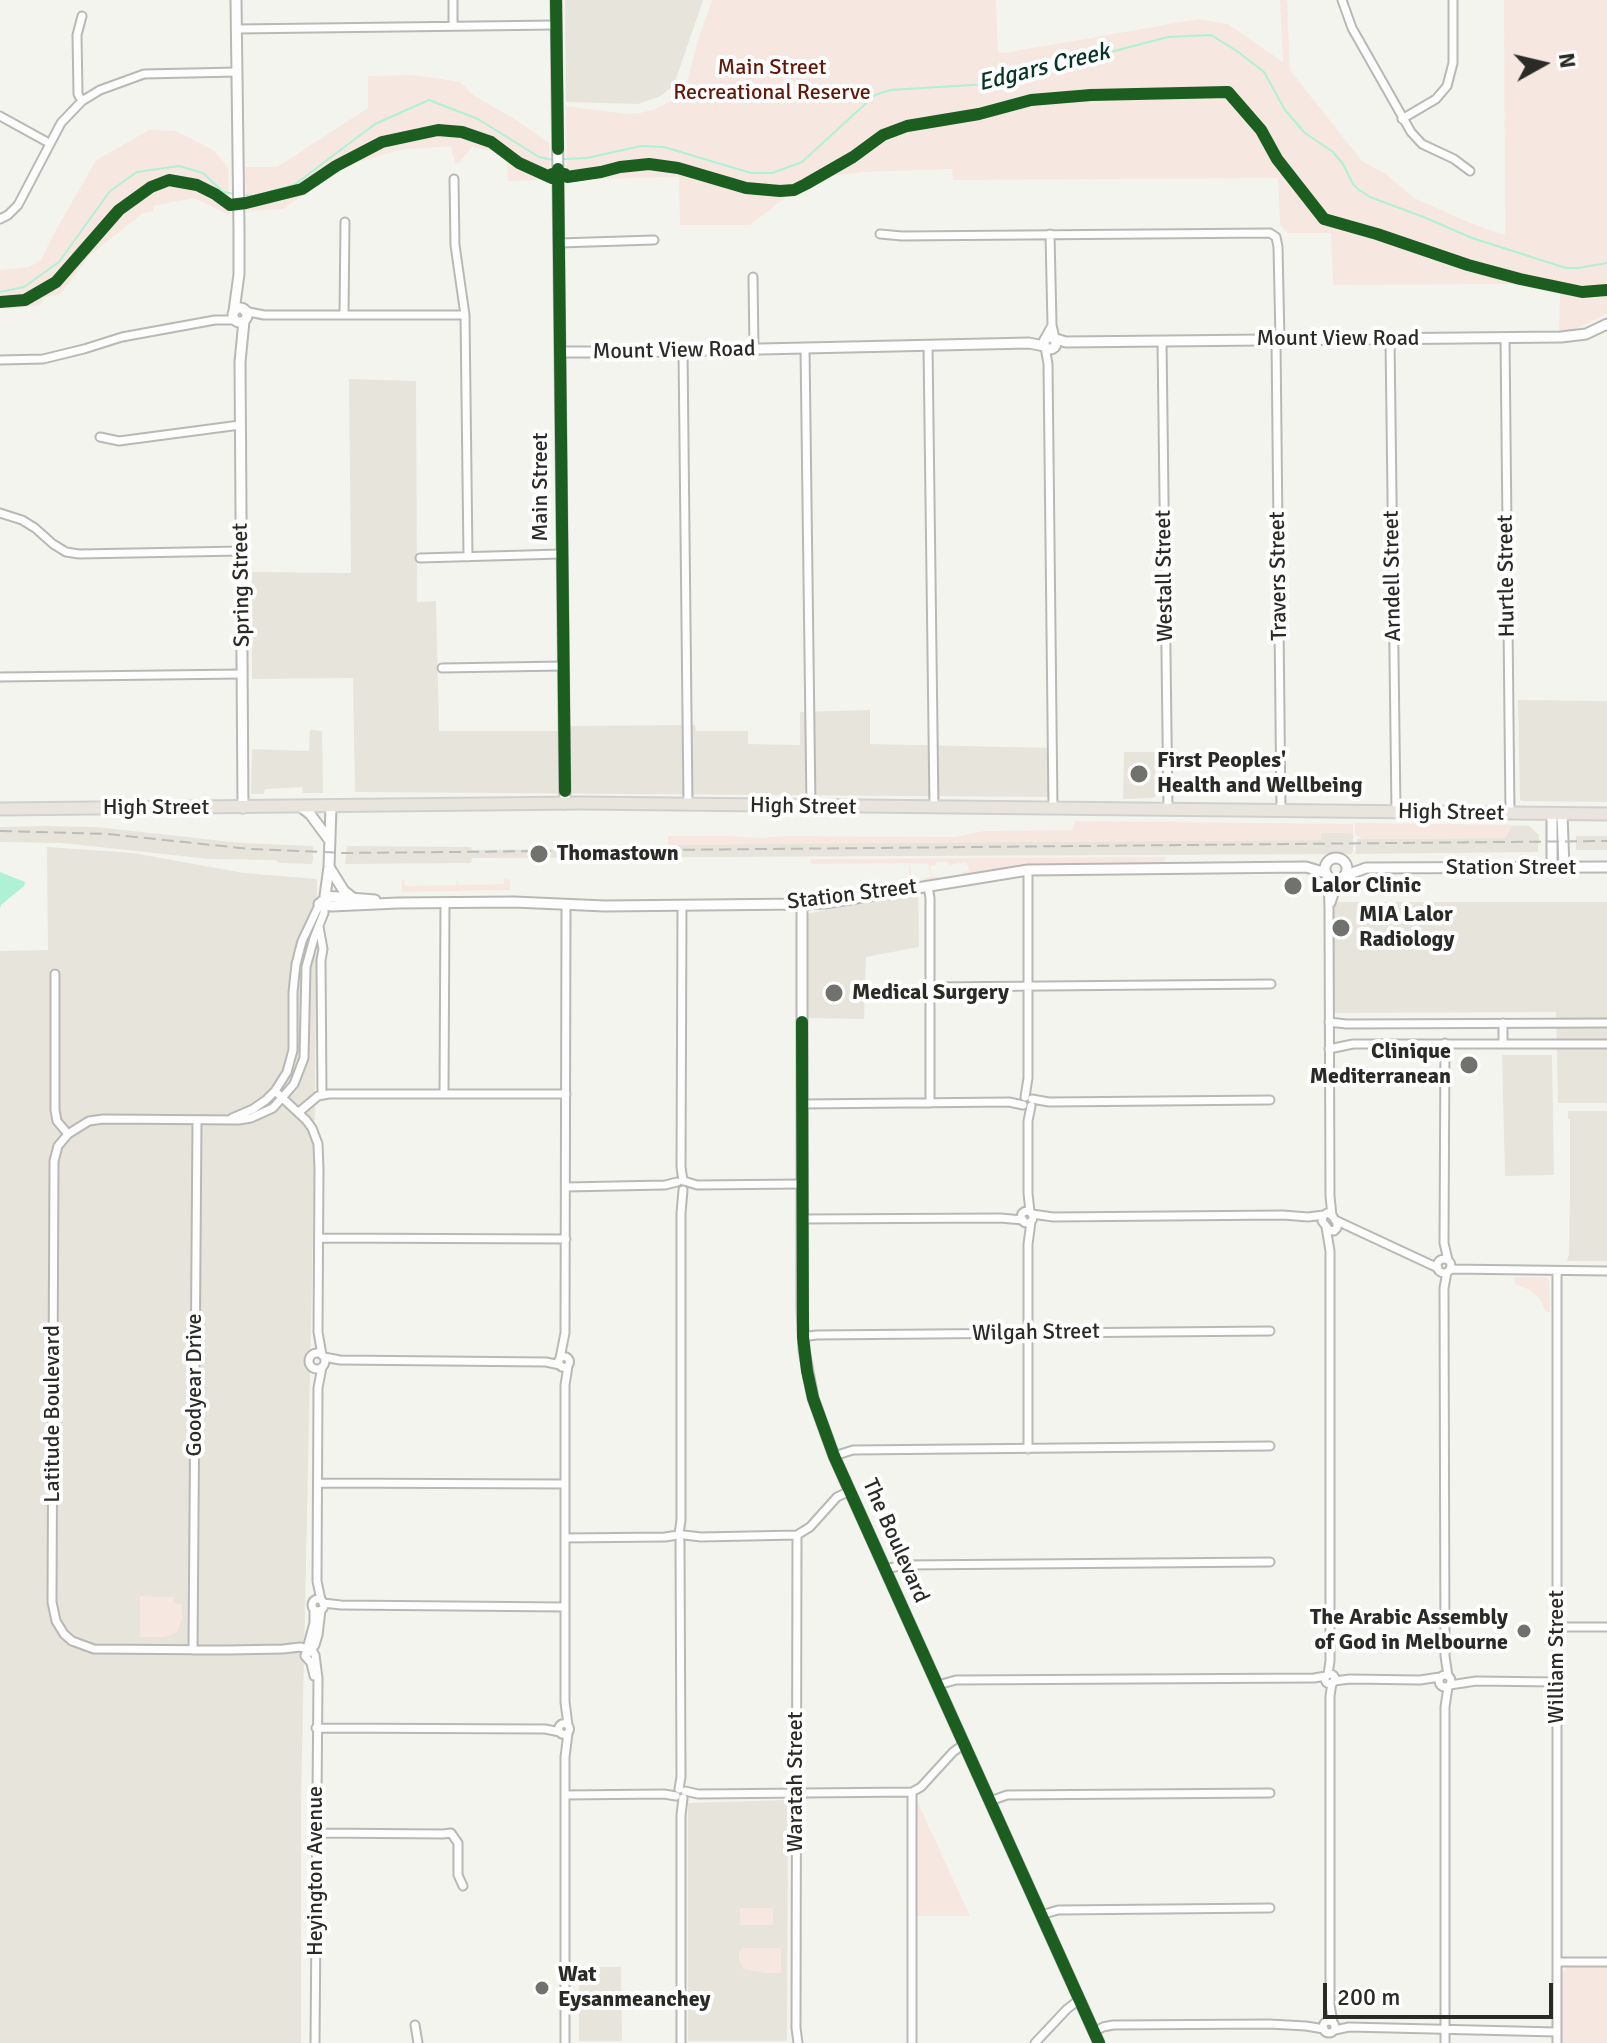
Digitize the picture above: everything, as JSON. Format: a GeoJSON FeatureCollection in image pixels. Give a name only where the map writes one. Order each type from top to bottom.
{"type":"FeatureCollection","features":[{"type":"Feature","properties":{"kind":"main road","name":"High Street"},"geometry":{"type":"LineString","coordinates":[[0,809],[565,804],[1607,814]]}},
{"type":"Feature","properties":{"kind":"street","name":"Spring Street"},"geometry":{"type":"LineString","coordinates":[[236,0],[243,808]]}},
{"type":"Feature","properties":{"kind":"street"},"geometry":{"type":"LineString","coordinates":[[453,0],[453,26]]}},
{"type":"Feature","properties":{"kind":"street","name":"Main Street"},"geometry":{"type":"LineString","coordinates":[[556,0],[565,804]]}},
{"type":"Feature","properties":{"kind":"street"},"geometry":{"type":"LineString","coordinates":[[1342,0],[1352,28],[1416,139],[1470,171]]}},
{"type":"Feature","properties":{"kind":"street"},"geometry":{"type":"LineString","coordinates":[[1402,119],[1436,99],[1447,86],[1453,70],[1453,0]]}},
{"type":"Feature","properties":{"kind":"street"},"geometry":{"type":"LineString","coordinates":[[82,16],[77,35],[78,94],[82,101]]}},
{"type":"Feature","properties":{"kind":"street"},"geometry":{"type":"LineString","coordinates":[[237,29],[556,25]]}},
{"type":"Feature","properties":{"kind":"street"},"geometry":{"type":"LineString","coordinates":[[0,219],[18,205],[61,123],[82,101],[111,85],[144,74],[237,72]]}},
{"type":"Feature","properties":{"kind":"street"},"geometry":{"type":"LineString","coordinates":[[0,116],[49,143]]}},
{"type":"Feature","properties":{"kind":"street"},"geometry":{"type":"LineString","coordinates":[[454,179],[455,245],[465,315],[468,557]]}},
{"type":"Feature","properties":{"kind":"street"},"geometry":{"type":"LineString","coordinates":[[344,315],[345,222]]}},
{"type":"Feature","properties":{"kind":"street","name":"Travers Street"},"geometry":{"type":"LineString","coordinates":[[1050,234],[1264,232],[1276,237],[1281,811]]}},
{"type":"Feature","properties":{"kind":"street"},"geometry":{"type":"LineString","coordinates":[[880,234],[1050,234],[1052,325],[1048,364],[1053,809]]}},
{"type":"Feature","properties":{"kind":"street"},"geometry":{"type":"LineString","coordinates":[[559,243],[654,240]]}},
{"type":"Feature","properties":{"kind":"street"},"geometry":{"type":"LineString","coordinates":[[753,277],[754,349]]}},
{"type":"Feature","properties":{"kind":"street"},"geometry":{"type":"LineString","coordinates":[[0,360],[43,359],[122,337],[239,316],[465,315]]}},
{"type":"Feature","properties":{"kind":"street","name":"Mount View Road"},"geometry":{"type":"LineString","coordinates":[[560,352],[1066,342],[1505,338],[1574,336],[1607,324]]}},
{"type":"Feature","properties":{"kind":"street","name":"Hurtle Street"},"geometry":{"type":"LineString","coordinates":[[1505,338],[1510,814]]}},
{"type":"Feature","properties":{"kind":"street","name":"Arndell Street"},"geometry":{"type":"LineString","coordinates":[[1390,339],[1396,812]]}},
{"type":"Feature","properties":{"kind":"street","name":"Westall Street"},"geometry":{"type":"LineString","coordinates":[[1162,341],[1168,810]]}},
{"type":"Feature","properties":{"kind":"street"},"geometry":{"type":"LineString","coordinates":[[928,345],[934,808]]}},
{"type":"Feature","properties":{"kind":"street"},"geometry":{"type":"LineString","coordinates":[[805,348],[811,807]]}},
{"type":"Feature","properties":{"kind":"street"},"geometry":{"type":"LineString","coordinates":[[683,351],[688,806]]}},
{"type":"Feature","properties":{"kind":"street"},"geometry":{"type":"LineString","coordinates":[[100,437],[119,441],[240,425]]}},
{"type":"Feature","properties":{"kind":"street"},"geometry":{"type":"LineString","coordinates":[[0,513],[22,520],[66,552],[241,551]]}},
{"type":"Feature","properties":{"kind":"street"},"geometry":{"type":"LineString","coordinates":[[420,558],[561,554]]}},
{"type":"Feature","properties":{"kind":"street"},"geometry":{"type":"LineString","coordinates":[[442,668],[563,666]]}},
{"type":"Feature","properties":{"kind":"street"},"geometry":{"type":"LineString","coordinates":[[0,677],[242,674]]}},
{"type":"Feature","properties":{"kind":"street"},"geometry":{"type":"LineString","coordinates":[[301,807],[330,841]]}},
{"type":"Feature","properties":{"kind":"street"},"geometry":{"type":"LineString","coordinates":[[55,974],[55,1110],[57,1121],[68,1134],[89,1121],[103,1119],[226,1120],[251,1118],[273,1108],[294,1084],[304,1058],[306,967],[324,913],[331,807]]}},
{"type":"Feature","properties":{"kind":"street"},"geometry":{"type":"LineString","coordinates":[[1557,814],[1564,868]]}},
{"type":"Feature","properties":{"kind":"street"},"geometry":{"type":"LineString","coordinates":[[1552,868],[1557,814]]}},
{"type":"Feature","properties":{"kind":"street"},"geometry":{"type":"LineString","coordinates":[[1329,909],[1341,878],[1347,871],[1345,862],[1337,858],[1329,860],[1326,866],[1329,909],[1330,1196],[1330,2043]]}},
{"type":"Feature","properties":{"kind":"street","name":"Station Street"},"geometry":{"type":"LineString","coordinates":[[323,902],[354,906],[514,902],[682,906],[802,904],[825,903],[1028,870],[1306,867],[1329,860]]}},
{"type":"Feature","properties":{"kind":"street","name":"Station Street"},"geometry":{"type":"LineString","coordinates":[[1345,862],[1366,868],[1607,867]]}},
{"type":"Feature","properties":{"kind":"street"},"geometry":{"type":"LineString","coordinates":[[329,867],[344,891],[353,898]]}},
{"type":"Feature","properties":{"kind":"street","name":"Station Street"},"geometry":{"type":"LineString","coordinates":[[1306,867],[1327,874]]}},
{"type":"Feature","properties":{"kind":"street","name":"Station Street"},"geometry":{"type":"LineString","coordinates":[[1341,878],[1366,868]]}},
{"type":"Feature","properties":{"kind":"street"},"geometry":{"type":"LineString","coordinates":[[1028,870],[1028,1449]]}},
{"type":"Feature","properties":{"kind":"street"},"geometry":{"type":"LineString","coordinates":[[1327,874],[1333,879],[1341,878]]}},
{"type":"Feature","properties":{"kind":"street"},"geometry":{"type":"LineString","coordinates":[[928,886],[930,1103]]}},
{"type":"Feature","properties":{"kind":"street","name":"Station Street"},"geometry":{"type":"LineString","coordinates":[[323,902],[334,898],[353,898],[398,903]]}},
{"type":"Feature","properties":{"kind":"street"},"geometry":{"type":"LineString","coordinates":[[226,1120],[253,1109],[275,1091],[284,1078],[291,1062],[296,964],[302,941],[323,902]]}},
{"type":"Feature","properties":{"kind":"street"},"geometry":{"type":"LineString","coordinates":[[444,1094],[445,903]]}},
{"type":"Feature","properties":{"kind":"street","name":"The Boulevard"},"geometry":{"type":"LineString","coordinates":[[802,904],[803,1337],[813,1398],[834,1456],[1099,2043]]}},
{"type":"Feature","properties":{"kind":"street"},"geometry":{"type":"LineString","coordinates":[[565,2043],[563,1362],[566,905]]}},
{"type":"Feature","properties":{"kind":"street"},"geometry":{"type":"LineString","coordinates":[[681,2043],[682,906]]}},
{"type":"Feature","properties":{"kind":"street"},"geometry":{"type":"LineString","coordinates":[[319,925],[323,949],[322,1095]]}},
{"type":"Feature","properties":{"kind":"street"},"geometry":{"type":"LineString","coordinates":[[296,964],[306,967]]}},
{"type":"Feature","properties":{"kind":"street"},"geometry":{"type":"LineString","coordinates":[[930,987],[1271,984]]}},
{"type":"Feature","properties":{"kind":"street"},"geometry":{"type":"LineString","coordinates":[[1329,1022],[1607,1023]]}},
{"type":"Feature","properties":{"kind":"street"},"geometry":{"type":"LineString","coordinates":[[1503,1023],[1503,1044]]}},
{"type":"Feature","properties":{"kind":"street"},"geometry":{"type":"LineString","coordinates":[[293,1032],[305,1032]]}},
{"type":"Feature","properties":{"kind":"street"},"geometry":{"type":"LineString","coordinates":[[1445,1043],[1445,2043]]}},
{"type":"Feature","properties":{"kind":"street"},"geometry":{"type":"LineString","coordinates":[[1329,1049],[1353,1044],[1607,1044]]}},
{"type":"Feature","properties":{"kind":"street","name":"Heyington Avenue"},"geometry":{"type":"LineString","coordinates":[[275,1091],[312,1128],[318,1144],[319,1606],[308,1652],[316,1700],[315,2043]]}},
{"type":"Feature","properties":{"kind":"street"},"geometry":{"type":"LineString","coordinates":[[299,1112],[322,1095],[566,1094]]}},
{"type":"Feature","properties":{"kind":"street"},"geometry":{"type":"LineString","coordinates":[[802,1104],[1270,1100]]}},
{"type":"Feature","properties":{"kind":"street","name":"Goodyear Drive"},"geometry":{"type":"LineString","coordinates":[[193,1650],[197,1121]]}},
{"type":"Feature","properties":{"kind":"street","name":"Latitude Boulevard"},"geometry":{"type":"LineString","coordinates":[[68,1134],[58,1146],[54,1161],[52,1608],[56,1621],[64,1634],[81,1645],[105,1649],[283,1649],[308,1652]]}},
{"type":"Feature","properties":{"kind":"street"},"geometry":{"type":"LineString","coordinates":[[566,1187],[802,1184]]}},
{"type":"Feature","properties":{"kind":"street"},"geometry":{"type":"LineString","coordinates":[[802,1219],[1308,1217],[1356,1229],[1416,1257],[1468,1270],[1607,1271]]}},
{"type":"Feature","properties":{"kind":"street"},"geometry":{"type":"LineString","coordinates":[[319,1238],[566,1239]]}},
{"type":"Feature","properties":{"kind":"street","name":"William Street"},"geometry":{"type":"LineString","coordinates":[[1557,1271],[1557,2043]]}},
{"type":"Feature","properties":{"kind":"street","name":"Wilgah Street"},"geometry":{"type":"LineString","coordinates":[[803,1337],[1270,1331]]}},
{"type":"Feature","properties":{"kind":"street"},"geometry":{"type":"LineString","coordinates":[[320,1361],[563,1362]]}},
{"type":"Feature","properties":{"kind":"street"},"geometry":{"type":"LineString","coordinates":[[834,1456],[853,1450],[1270,1446]]}},
{"type":"Feature","properties":{"kind":"street"},"geometry":{"type":"LineString","coordinates":[[318,1483],[565,1484]]}},
{"type":"Feature","properties":{"kind":"street"},"geometry":{"type":"LineString","coordinates":[[565,1538],[797,1535],[810,1527],[837,1497],[850,1491]]}},
{"type":"Feature","properties":{"kind":"street","name":"Waratah Street"},"geometry":{"type":"LineString","coordinates":[[796,2043],[797,1535]]}},
{"type":"Feature","properties":{"kind":"street"},"geometry":{"type":"LineString","coordinates":[[885,1569],[904,1565],[1270,1562]]}},
{"type":"Feature","properties":{"kind":"street"},"geometry":{"type":"LineString","coordinates":[[319,1606],[565,1607]]}},
{"type":"Feature","properties":{"kind":"street"},"geometry":{"type":"LineString","coordinates":[[1557,1627],[1607,1627]]}},
{"type":"Feature","properties":{"kind":"street"},"geometry":{"type":"LineString","coordinates":[[938,1685],[956,1680],[1314,1678],[1556,1682]]}},
{"type":"Feature","properties":{"kind":"street"},"geometry":{"type":"LineString","coordinates":[[316,1728],[563,1729]]}},
{"type":"Feature","properties":{"kind":"street"},"geometry":{"type":"LineString","coordinates":[[565,1795],[912,1792],[921,1787],[964,1744]]}},
{"type":"Feature","properties":{"kind":"street"},"geometry":{"type":"LineString","coordinates":[[912,1792],[912,2043]]}},
{"type":"Feature","properties":{"kind":"street"},"geometry":{"type":"LineString","coordinates":[[990,1801],[1007,1795],[1270,1793]]}},
{"type":"Feature","properties":{"kind":"street"},"geometry":{"type":"LineString","coordinates":[[317,1833],[451,1833],[458,1843],[458,1875],[463,1886]]}},
{"type":"Feature","properties":{"kind":"street"},"geometry":{"type":"LineString","coordinates":[[1041,1915],[1058,1910],[1270,1908]]}},
{"type":"Feature","properties":{"kind":"street"},"geometry":{"type":"LineString","coordinates":[[1557,1962],[1607,1962]]}},
{"type":"Feature","properties":{"kind":"street"},"geometry":{"type":"LineString","coordinates":[[1035,2043],[1080,1999]]}},
{"type":"Feature","properties":{"kind":"street"},"geometry":{"type":"LineString","coordinates":[[1094,2032],[1113,2025],[1258,2024],[1557,2032]]}},
{"type":"Feature","properties":{"kind":"street"},"geometry":{"type":"LineString","coordinates":[[415,2025],[418,2043]]}},
{"type":"Feature","properties":{"kind":"shaded area"},"geometry":{"type":"Polygon","coordinates":[[[565,0],[703,0],[674,85],[661,96],[638,104],[566,102],[565,0]]]}},
{"type":"Feature","properties":{"kind":"shaded area"},"geometry":{"type":"Polygon","coordinates":[[[349,379],[416,381],[417,602],[436,601],[439,731],[558,731],[559,726],[695,725],[696,731],[748,731],[748,744],[800,745],[800,712],[870,710],[870,744],[1055,748],[1056,797],[355,792],[353,678],[252,679],[252,572],[351,573],[349,379]]]}},
{"type":"Feature","properties":{"kind":"shaded area"},"geometry":{"type":"Polygon","coordinates":[[[1518,700],[1607,701],[1607,802],[1521,801],[1518,700]]]}},
{"type":"Feature","properties":{"kind":"shaded area"},"geometry":{"type":"Polygon","coordinates":[[[310,730],[322,731],[323,793],[303,793],[302,787],[265,789],[264,794],[251,794],[252,749],[309,751],[310,730]]]}},
{"type":"Feature","properties":{"kind":"shaded area","name":"First Peoples' Health and Wellbeing"},"geometry":{"type":"Polygon","coordinates":[[[1124,752],[1155,752],[1156,796],[1123,799],[1124,752]]]}},
{"type":"Feature","properties":{"kind":"shaded area"},"geometry":{"type":"Polygon","coordinates":[[[1511,826],[1529,826],[1539,835],[1538,852],[1355,854],[1357,839],[1505,838],[1511,826]]]}},
{"type":"Feature","properties":{"kind":"shaded area"},"geometry":{"type":"Polygon","coordinates":[[[0,827],[96,827],[241,843],[313,846],[313,860],[312,864],[209,859],[63,843],[0,842],[0,827]]]}},
{"type":"Feature","properties":{"kind":"shaded area"},"geometry":{"type":"Polygon","coordinates":[[[1321,833],[1351,833],[1353,852],[472,858],[471,863],[345,864],[347,846],[471,847],[472,850],[795,843],[1320,840],[1321,833]]]}},
{"type":"Feature","properties":{"kind":"shaded area"},"geometry":{"type":"Polygon","coordinates":[[[1576,836],[1607,836],[1607,850],[1576,850],[1576,836]]]}},
{"type":"Feature","properties":{"kind":"shaded area"},"geometry":{"type":"Polygon","coordinates":[[[47,847],[133,853],[244,873],[317,879],[301,1799],[301,2043],[0,2043],[0,951],[48,950],[47,847]]]}},
{"type":"Feature","properties":{"kind":"shaded area"},"geometry":{"type":"Polygon","coordinates":[[[0,872],[25,882],[0,909],[0,872]]]}},
{"type":"Feature","properties":{"kind":"shaded area"},"geometry":{"type":"Polygon","coordinates":[[[918,892],[919,947],[866,957],[864,1019],[808,1018],[806,914],[918,892]]]}},
{"type":"Feature","properties":{"kind":"shaded area"},"geometry":{"type":"Polygon","coordinates":[[[1338,902],[1607,902],[1607,1103],[1558,1103],[1556,1012],[1331,1013],[1332,907],[1338,902]]]}},
{"type":"Feature","properties":{"kind":"shaded area"},"geometry":{"type":"Polygon","coordinates":[[[1502,1055],[1552,1055],[1554,1175],[1505,1176],[1502,1055]]]}},
{"type":"Feature","properties":{"kind":"shaded area"},"geometry":{"type":"Polygon","coordinates":[[[1568,1111],[1607,1111],[1607,1261],[1567,1261],[1570,1198],[1568,1111]]]}},
{"type":"Feature","properties":{"kind":"shaded area"},"geometry":{"type":"Polygon","coordinates":[[[785,1800],[788,1803],[787,2039],[688,2041],[688,1803],[785,1800]]]}},
{"type":"Feature","properties":{"kind":"shaded area"},"geometry":{"type":"Polygon","coordinates":[[[579,1967],[621,1967],[622,2041],[579,2041],[579,1967]]]}},
{"type":"Feature","properties":{"kind":"green space","name":"Main Street Recreational Reserve"},"geometry":{"type":"Polygon","coordinates":[[[712,0],[996,0],[998,52],[1004,53],[1199,19],[1228,24],[1283,62],[1280,0],[1287,0],[1290,70],[1362,161],[1386,174],[1414,198],[1505,235],[1504,0],[1607,0],[1607,314],[1574,330],[1559,332],[1560,294],[1515,284],[1333,285],[1331,233],[1287,233],[1280,224],[1278,178],[953,180],[952,169],[864,172],[829,176],[805,192],[785,198],[750,225],[680,225],[679,177],[567,180],[566,106],[640,113],[688,92],[686,86],[698,40],[712,0]]]}},
{"type":"Feature","properties":{"kind":"green space"},"geometry":{"type":"Polygon","coordinates":[[[415,75],[460,82],[473,95],[549,143],[550,180],[508,181],[507,162],[497,152],[472,147],[458,164],[455,163],[451,146],[399,150],[345,166],[283,209],[246,211],[245,167],[277,167],[368,108],[368,76],[415,75]]]}},
{"type":"Feature","properties":{"kind":"green space"},"geometry":{"type":"Polygon","coordinates":[[[149,130],[176,131],[215,151],[228,168],[229,215],[194,198],[153,206],[153,211],[142,214],[90,255],[61,294],[45,297],[41,305],[0,308],[0,270],[29,267],[41,260],[96,160],[149,130]]]}},
{"type":"Feature","properties":{"kind":"green space"},"geometry":{"type":"Polygon","coordinates":[[[1074,821],[1353,824],[1353,835],[1321,833],[1321,840],[668,845],[668,836],[954,837],[984,831],[1073,830],[1074,821]]]}},
{"type":"Feature","properties":{"kind":"green space"},"geometry":{"type":"Polygon","coordinates":[[[1355,823],[1529,826],[1511,826],[1505,838],[1362,839],[1355,834],[1355,823]]]}},
{"type":"Feature","properties":{"kind":"green space"},"geometry":{"type":"Polygon","coordinates":[[[1166,857],[1163,864],[1033,865],[963,875],[962,872],[969,871],[967,862],[949,865],[948,862],[936,862],[930,867],[932,877],[939,876],[938,879],[925,882],[924,878],[931,877],[928,864],[910,863],[912,880],[919,879],[918,883],[894,887],[893,883],[909,880],[909,863],[810,862],[811,859],[1166,857]]]}},
{"type":"Feature","properties":{"kind":"green space"},"geometry":{"type":"Polygon","coordinates":[[[505,878],[510,880],[510,890],[402,892],[402,880],[405,886],[456,885],[457,879],[459,885],[504,884],[505,878]]]}},
{"type":"Feature","properties":{"kind":"green space"},"geometry":{"type":"Polygon","coordinates":[[[1514,1277],[1546,1277],[1549,1280],[1550,1312],[1546,1312],[1539,1298],[1530,1290],[1515,1284],[1514,1277]]]}},
{"type":"Feature","properties":{"kind":"green space"},"geometry":{"type":"Polygon","coordinates":[[[140,1596],[174,1597],[174,1603],[182,1604],[182,1619],[177,1632],[165,1637],[140,1637],[140,1596]]]}},
{"type":"Feature","properties":{"kind":"green space"},"geometry":{"type":"Polygon","coordinates":[[[917,1801],[970,1916],[916,1916],[917,1801]]]}},
{"type":"Feature","properties":{"kind":"green space"},"geometry":{"type":"Polygon","coordinates":[[[740,1908],[773,1908],[773,1925],[740,1925],[740,1908]]]}},
{"type":"Feature","properties":{"kind":"green space"},"geometry":{"type":"Polygon","coordinates":[[[743,1948],[779,1948],[781,1973],[743,1969],[739,1952],[743,1948]]]}},
{"type":"Feature","properties":{"kind":"green space"},"geometry":{"type":"Polygon","coordinates":[[[1571,1967],[1607,1967],[1607,2043],[1561,2043],[1561,1975],[1571,1967]]]}},
{"type":"Feature","properties":{"kind":"waterway","name":"Edgars Creek"},"geometry":{"type":"LineString","coordinates":[[563,159],[587,158],[641,146],[664,147],[751,173],[772,173],[802,162],[875,95],[890,90],[988,84],[1168,37],[1211,35],[1264,72],[1285,110],[1305,133],[1333,152],[1353,184],[1370,197],[1472,238],[1566,268],[1607,263]]}},
{"type":"Feature","properties":{"kind":"waterway","name":"Edgars Creek"},"geometry":{"type":"LineString","coordinates":[[242,195],[254,196],[294,185],[375,124],[429,100],[478,119],[539,157],[553,160]]}},
{"type":"Feature","properties":{"kind":"waterway","name":"Edgars Creek"},"geometry":{"type":"LineString","coordinates":[[0,292],[24,287],[59,262],[110,191],[137,172],[179,166],[203,173],[223,192],[235,194]]}},
{"type":"Feature","properties":{"kind":"railway"},"geometry":{"type":"LineString","coordinates":[[0,831],[107,834],[250,849],[344,853],[1607,841]]}},
{"type":"Feature","properties":{"kind":"cycle path"},"geometry":{"type":"LineString","coordinates":[[556,0],[558,149]]}},
{"type":"Feature","properties":{"kind":"cycle path"},"geometry":{"type":"LineString","coordinates":[[0,302],[25,300],[56,282],[119,210],[151,187],[169,180],[197,185],[230,205],[246,203],[302,189],[336,166],[382,142],[438,130],[462,132],[491,142],[519,163],[552,178],[552,174],[565,174],[567,177],[649,164],[678,168],[746,188],[780,191],[794,190],[806,184],[853,157],[883,135],[907,126],[979,114],[1031,100],[1091,95],[1228,92],[1261,130],[1277,159],[1324,219],[1520,279],[1582,292],[1607,290]]}},
{"type":"Feature","properties":{"kind":"cycle path"},"geometry":{"type":"LineString","coordinates":[[558,169],[565,791]]}},
{"type":"Feature","properties":{"kind":"cycle path"},"geometry":{"type":"LineString","coordinates":[[802,1022],[803,1337],[813,1398],[834,1456],[1099,2043]]}},
{"type":"Feature","properties":{"kind":"place","name":"First Peoples' Health and Wellbeing"},"geometry":{"type":"Point","coordinates":[1139,774]}},
{"type":"Feature","properties":{"kind":"place","name":"Thomastown"},"geometry":{"type":"Point","coordinates":[539,854]}},
{"type":"Feature","properties":{"kind":"place","name":"Lalor Clinic"},"geometry":{"type":"Point","coordinates":[1293,886]}},
{"type":"Feature","properties":{"kind":"place","name":"MIA Lalor Radiology"},"geometry":{"type":"Point","coordinates":[1341,928]}},
{"type":"Feature","properties":{"kind":"place","name":"Medical Surgery"},"geometry":{"type":"Point","coordinates":[834,993]}},
{"type":"Feature","properties":{"kind":"place","name":"Clinique Mediterranean"},"geometry":{"type":"Point","coordinates":[1469,1065]}},
{"type":"Feature","properties":{"kind":"place","name":"The Arabic Assembly of God in Melbourne"},"geometry":{"type":"Point","coordinates":[1524,1631]}},
{"type":"Feature","properties":{"kind":"place","name":"Wat Eysanmeanchey"},"geometry":{"type":"Point","coordinates":[542,1988]}}]}
